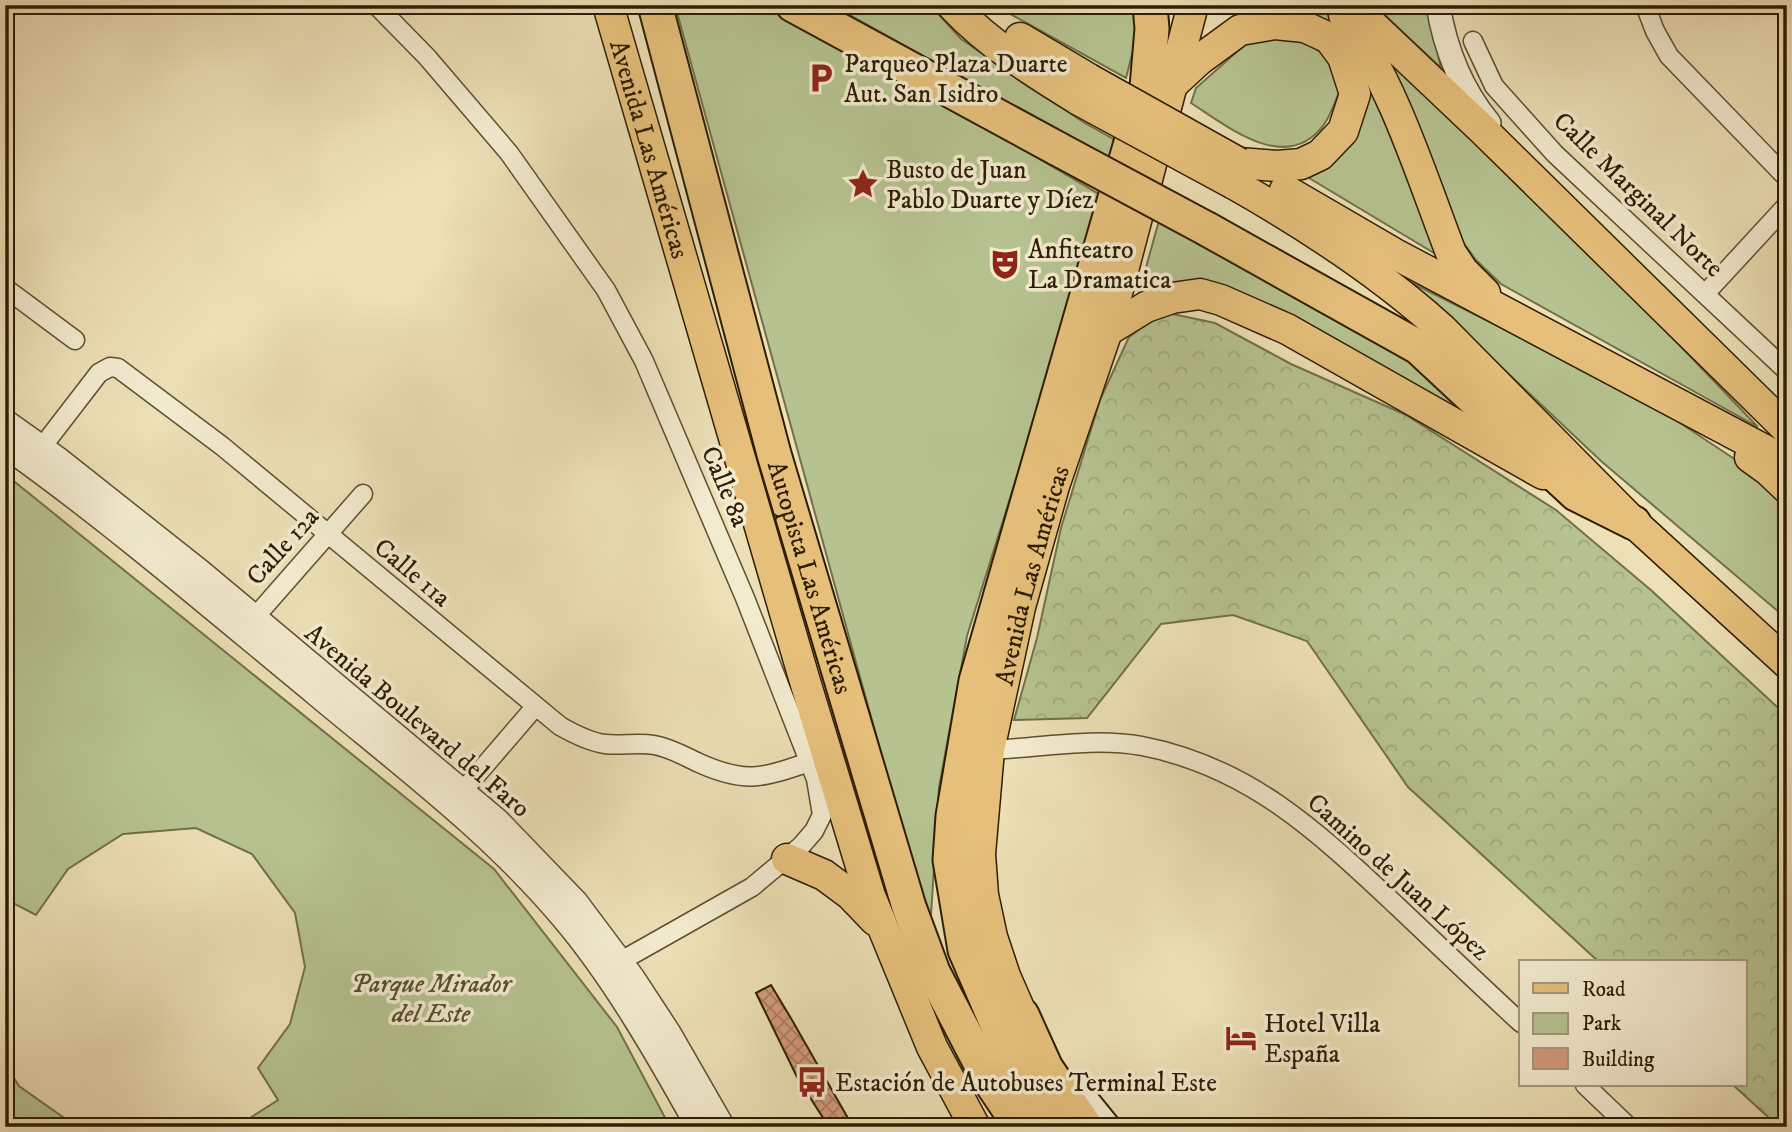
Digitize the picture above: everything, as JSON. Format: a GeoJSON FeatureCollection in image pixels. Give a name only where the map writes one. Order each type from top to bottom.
{"type":"FeatureCollection","features":[{"type":"Feature","properties":{"kind":"highway","name":"Autopista Las Américas"},"geometry":{"type":"LineString","coordinates":[[655,5],[774,454],[909,907],[939,984],[988,1078],[1021,1127]]}},
{"type":"Feature","properties":{"kind":"highway"},"geometry":{"type":"LineString","coordinates":[[793,5],[1418,346],[1576,494],[1634,523]]}},
{"type":"Feature","properties":{"kind":"highway"},"geometry":{"type":"LineString","coordinates":[[1059,1127],[1013,1061],[965,950],[950,860],[953,816],[976,681],[1147,87],[1152,29],[1150,5]]}},
{"type":"Feature","properties":{"kind":"highway"},"geometry":{"type":"LineString","coordinates":[[1022,1015],[1046,1068],[1086,1127]]}},
{"type":"Feature","properties":{"kind":"main road","name":"Avenida Las Américas"},"geometry":{"type":"LineString","coordinates":[[608,5],[833,811],[932,1047],[975,1127]]}},
{"type":"Feature","properties":{"kind":"main road"},"geometry":{"type":"LineString","coordinates":[[951,5],[966,21],[1038,75],[1084,90],[1237,174],[1395,254],[1787,462]]}},
{"type":"Feature","properties":{"kind":"main road"},"geometry":{"type":"LineString","coordinates":[[979,5],[1010,31],[1048,57],[1084,90]]}},
{"type":"Feature","properties":{"kind":"main road","name":"Avenida Las Américas"},"geometry":{"type":"LineString","coordinates":[[1107,1127],[1055,1063],[1022,1015],[992,937],[983,895],[980,854],[989,750],[1020,607],[1054,486],[1107,331],[1193,5]]}},
{"type":"Feature","properties":{"kind":"main road"},"geometry":{"type":"LineString","coordinates":[[1337,5],[1363,43],[1393,104],[1451,253],[1463,271],[1487,295],[1549,336]]}},
{"type":"Feature","properties":{"kind":"main road"},"geometry":{"type":"LineString","coordinates":[[1351,5],[1484,131],[1787,429]]}},
{"type":"Feature","properties":{"kind":"main road"},"geometry":{"type":"LineString","coordinates":[[1173,85],[1199,60],[1240,30],[1275,24],[1305,27],[1329,38],[1343,57],[1355,94],[1343,131],[1320,156],[1301,164],[1237,174]]}},
{"type":"Feature","properties":{"kind":"main road"},"geometry":{"type":"LineString","coordinates":[[1237,174],[1409,300],[1442,329],[1634,523],[1787,663]]}},
{"type":"Feature","properties":{"kind":"main road"},"geometry":{"type":"LineString","coordinates":[[1107,331],[1146,307],[1172,298],[1200,294],[1221,300],[1299,336],[1446,417],[1576,494]]}},
{"type":"Feature","properties":{"kind":"main road"},"geometry":{"type":"LineString","coordinates":[[1672,402],[1768,470],[1787,488]]}},
{"type":"Feature","properties":{"kind":"main road"},"geometry":{"type":"LineString","coordinates":[[1668,554],[1787,643]]}},
{"type":"Feature","properties":{"kind":"main road"},"geometry":{"type":"LineString","coordinates":[[1732,615],[1787,677]]}},
{"type":"Feature","properties":{"kind":"main road"},"geometry":{"type":"LineString","coordinates":[[787,859],[824,875],[851,895],[883,928]]}},
{"type":"Feature","properties":{"kind":"street","name":"Calle 8a"},"geometry":{"type":"LineString","coordinates":[[376,5],[427,57],[509,153],[606,290],[649,374],[745,598],[816,779],[833,811]]}},
{"type":"Feature","properties":{"kind":"street"},"geometry":{"type":"LineString","coordinates":[[1438,5],[1443,33],[1459,77],[1471,99],[1546,194]]}},
{"type":"Feature","properties":{"kind":"street"},"geometry":{"type":"LineString","coordinates":[[1645,5],[1669,57],[1787,178]]}},
{"type":"Feature","properties":{"kind":"street","name":"Calle Marginal Norte"},"geometry":{"type":"LineString","coordinates":[[1473,41],[1494,86],[1538,135],[1787,371]]}},
{"type":"Feature","properties":{"kind":"street"},"geometry":{"type":"LineString","coordinates":[[1705,294],[1787,205]]}},
{"type":"Feature","properties":{"kind":"street"},"geometry":{"type":"LineString","coordinates":[[5,288],[75,340]]}},
{"type":"Feature","properties":{"kind":"street","name":"Calle 11a"},"geometry":{"type":"LineString","coordinates":[[42,447],[99,373],[110,367],[118,368],[222,446],[560,726],[576,735],[605,744],[652,744],[675,750],[724,774],[746,778],[767,776],[809,762]]}},
{"type":"Feature","properties":{"kind":"street","name":"Avenida Boulevard del Faro"},"geometry":{"type":"LineString","coordinates":[[5,421],[191,564],[247,625]]}},
{"type":"Feature","properties":{"kind":"street","name":"Avenida Boulevard del Faro"},"geometry":{"type":"LineString","coordinates":[[5,446],[247,625],[456,798],[565,920],[594,958],[698,1127]]}},
{"type":"Feature","properties":{"kind":"street","name":"Calle 12a"},"geometry":{"type":"LineString","coordinates":[[247,625],[363,494]]}},
{"type":"Feature","properties":{"kind":"street"},"geometry":{"type":"LineString","coordinates":[[456,798],[535,707]]}},
{"type":"Feature","properties":{"kind":"street","name":"Camino de Juan López"},"geometry":{"type":"LineString","coordinates":[[989,750],[1068,743],[1140,746],[1202,763],[1247,783],[1326,839],[1519,1021]]}},
{"type":"Feature","properties":{"kind":"street","name":"Avenida Boulevard del Faro"},"geometry":{"type":"LineString","coordinates":[[456,798],[497,820],[576,902],[621,961],[669,1032],[723,1127]]}},
{"type":"Feature","properties":{"kind":"street"},"geometry":{"type":"LineString","coordinates":[[621,961],[752,887],[787,859],[833,811]]}},
{"type":"Feature","properties":{"kind":"street"},"geometry":{"type":"LineString","coordinates":[[1587,1086],[1618,1123]]}},
{"type":"Feature","properties":{"kind":"green space"},"geometry":{"type":"Polygon","coordinates":[[[675,5],[762,5],[970,118],[1104,197],[967,636],[939,787],[930,931],[675,5]]]}},
{"type":"Feature","properties":{"kind":"green space"},"geometry":{"type":"Polygon","coordinates":[[[832,5],[930,5],[961,39],[1083,122],[1124,145],[1118,165],[832,5]]]}},
{"type":"Feature","properties":{"kind":"green space"},"geometry":{"type":"Polygon","coordinates":[[[994,5],[1140,5],[1142,16],[1126,78],[994,5]]]}},
{"type":"Feature","properties":{"kind":"green space"},"geometry":{"type":"Polygon","coordinates":[[[1265,5],[1319,5],[1359,49],[1439,256],[1304,175],[1352,139],[1326,25],[1305,9],[1265,5]]]}},
{"type":"Feature","properties":{"kind":"green space"},"geometry":{"type":"Polygon","coordinates":[[[1374,5],[1427,5],[1441,68],[1374,5]]]}},
{"type":"Feature","properties":{"kind":"green space"},"geometry":{"type":"Polygon","coordinates":[[[1297,36],[1327,57],[1339,92],[1325,123],[1310,138],[1294,146],[1277,147],[1259,142],[1223,124],[1191,103],[1196,88],[1248,42],[1297,36]]]}},
{"type":"Feature","properties":{"kind":"green space"},"geometry":{"type":"Polygon","coordinates":[[[1381,50],[1593,255],[1758,427],[1501,284],[1476,260],[1452,227],[1381,50]]]}},
{"type":"Feature","properties":{"kind":"green space"},"geometry":{"type":"Polygon","coordinates":[[[1160,217],[1419,356],[1523,457],[1238,300],[1137,300],[1160,217]]]}},
{"type":"Feature","properties":{"kind":"green space"},"geometry":{"type":"Polygon","coordinates":[[[1412,283],[1647,401],[1751,470],[1787,506],[1787,619],[1601,461],[1412,283]]]}},
{"type":"Feature","properties":{"kind":"green space"},"geometry":{"type":"Polygon","coordinates":[[[1163,312],[1215,323],[1291,364],[1406,415],[1556,510],[1652,591],[1787,716],[1787,1127],[1779,1127],[1734,1086],[1746,1086],[1746,960],[1597,960],[1408,787],[1307,641],[1233,615],[1161,624],[1087,718],[1014,720],[1037,638],[1061,528],[1100,400],[1129,337],[1163,312]]]}},
{"type":"Feature","properties":{"kind":"green space","name":"Parque Mirador del Este"},"geometry":{"type":"Polygon","coordinates":[[[5,474],[494,869],[617,1027],[670,1127],[236,1127],[278,1100],[258,1068],[290,1024],[305,967],[295,913],[252,854],[196,828],[123,834],[68,869],[36,915],[5,899],[5,474]]]}},
{"type":"Feature","properties":{"kind":"green space"},"geometry":{"type":"Polygon","coordinates":[[[5,1064],[19,1086],[77,1127],[5,1127],[5,1064]]]}},
{"type":"Feature","properties":{"kind":"building"},"geometry":{"type":"Polygon","coordinates":[[[771,985],[853,1127],[829,1127],[798,1079],[756,993],[771,985]]]}},
{"type":"Feature","properties":{"kind":"place","name":"Parqueo Plaza Duarte Aut. San Isidro"},"geometry":{"type":"Point","coordinates":[821,78]}},
{"type":"Feature","properties":{"kind":"place","name":"Busto de Juan Pablo Duarte y Díez"},"geometry":{"type":"Point","coordinates":[863,184]}},
{"type":"Feature","properties":{"kind":"place","name":"Anfiteatro La Dramatica"},"geometry":{"type":"Point","coordinates":[1005,264]}},
{"type":"Feature","properties":{"kind":"place","name":"Hotel Villa España"},"geometry":{"type":"Point","coordinates":[1241,1038]}},
{"type":"Feature","properties":{"kind":"place","name":"Estación de Autobuses Terminal Este"},"geometry":{"type":"Point","coordinates":[812,1082]}}]}
